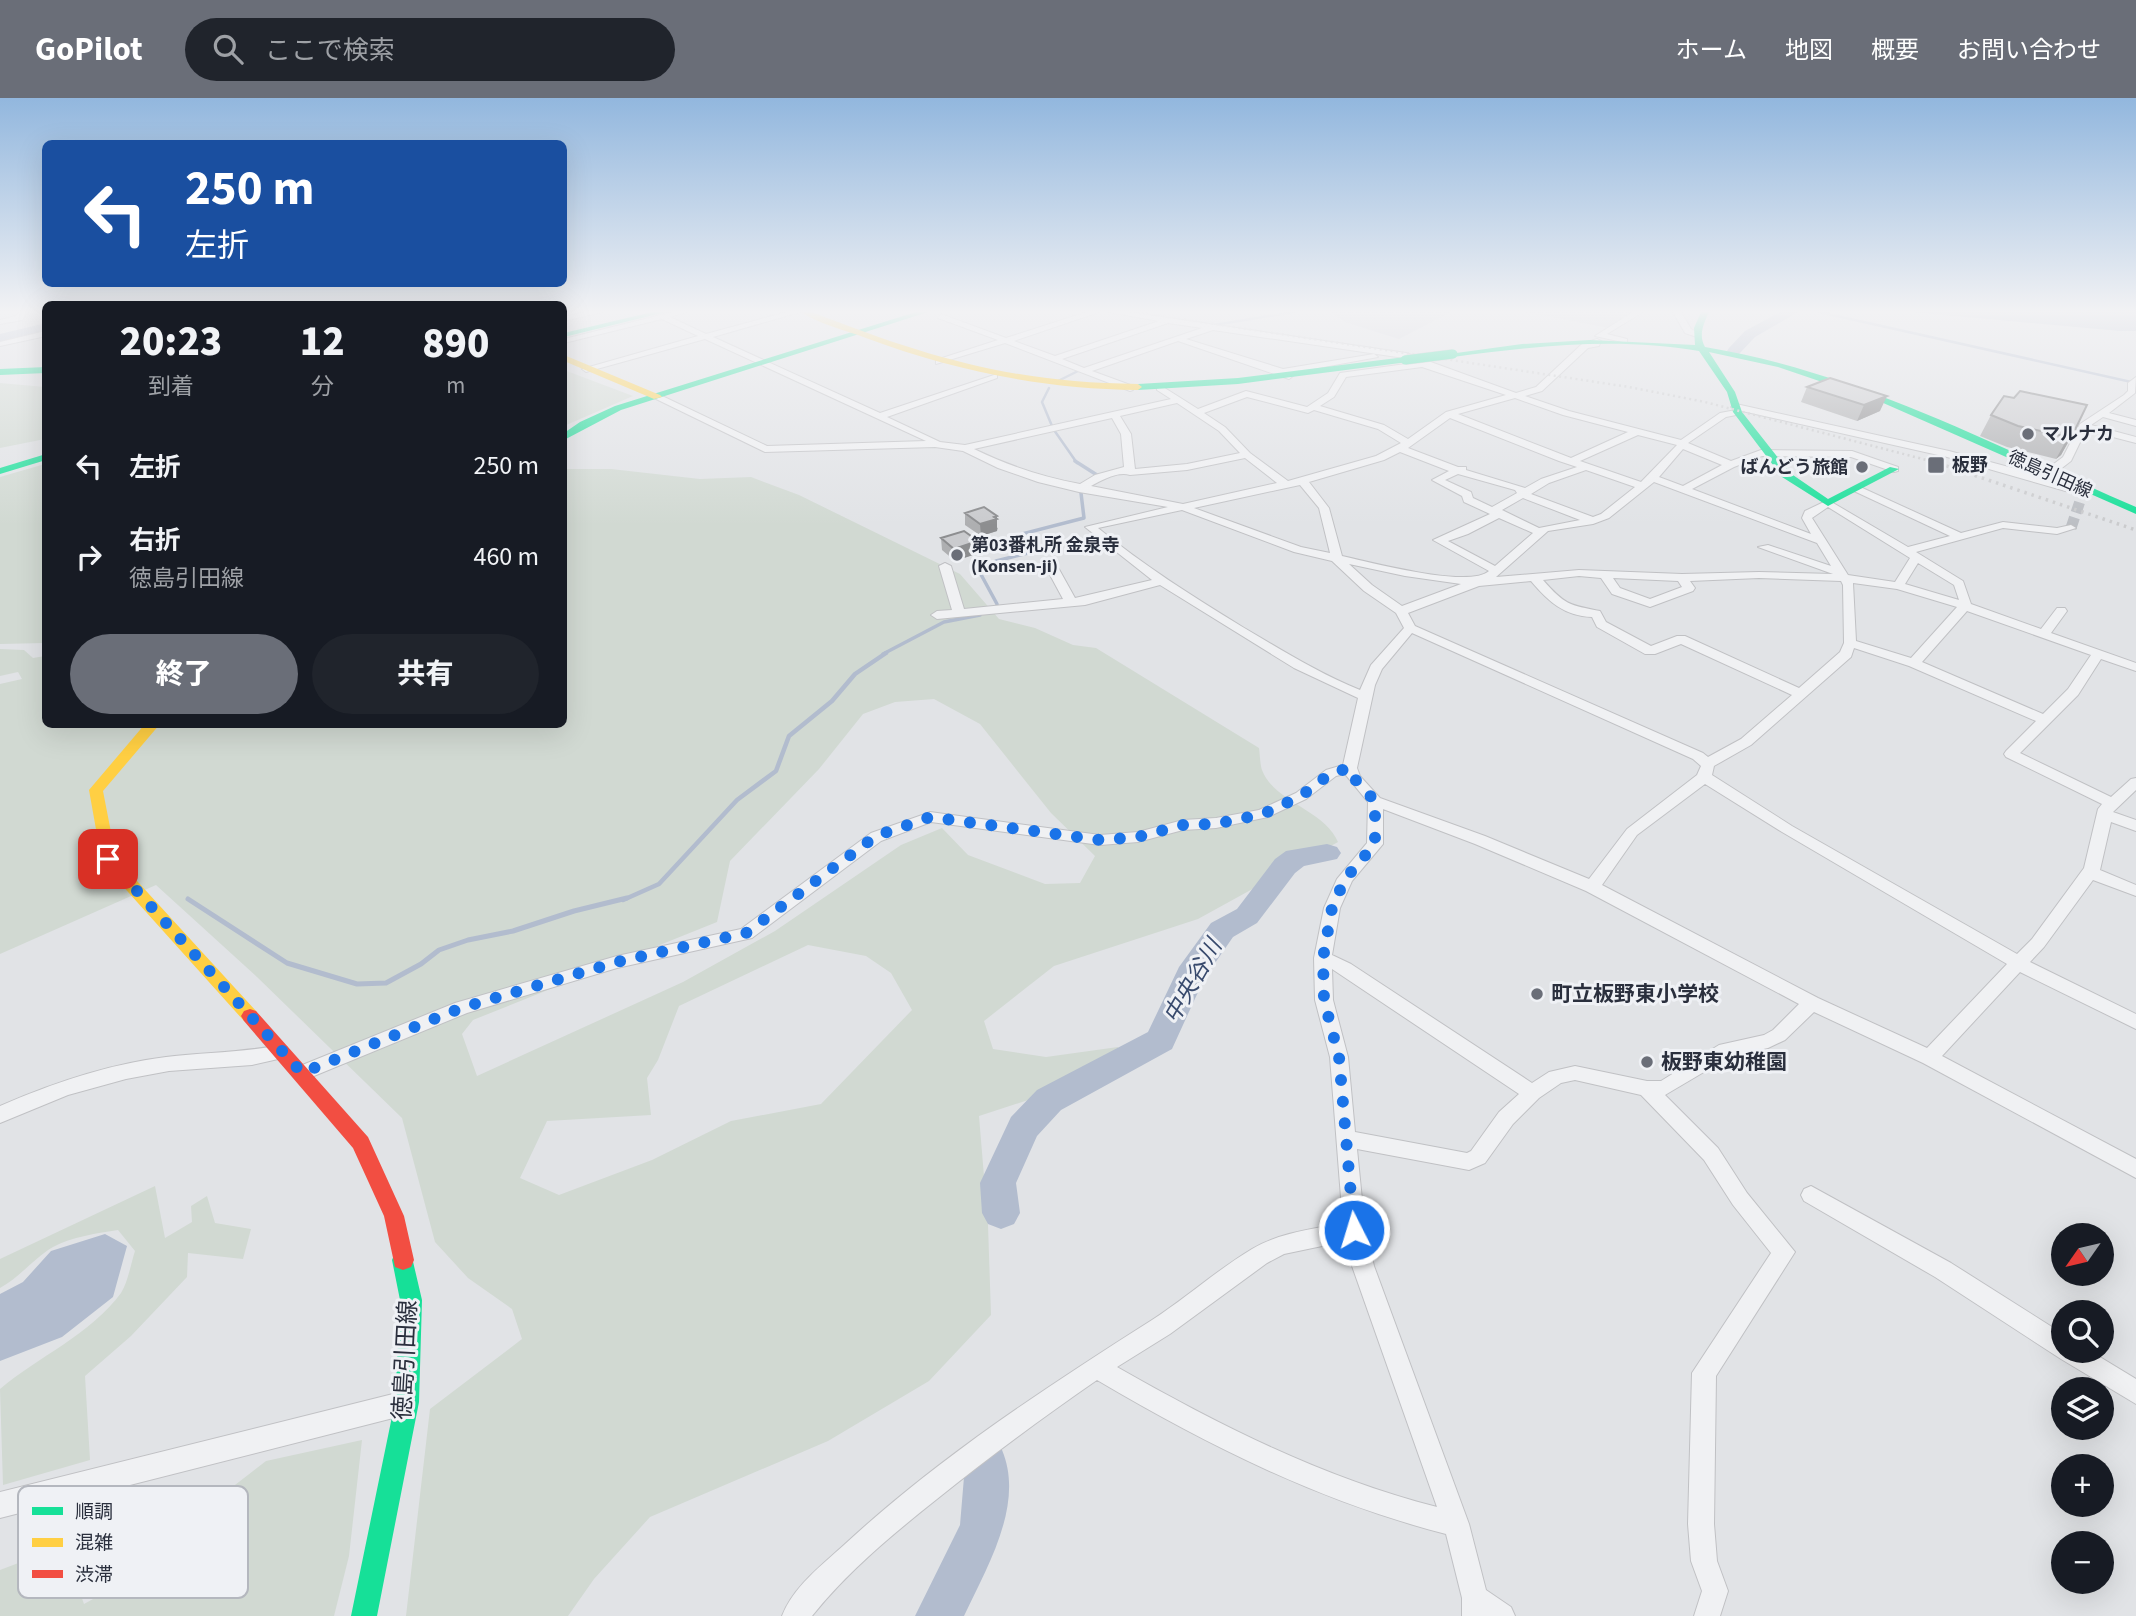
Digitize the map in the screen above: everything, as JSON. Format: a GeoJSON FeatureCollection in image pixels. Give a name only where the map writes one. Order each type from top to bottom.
{"type":"FeatureCollection","features":[{"type":"Feature","properties":{"kind":"main road"},"geometry":{"type":"LineString","coordinates":[[621,383],[657,397]]}},
{"type":"Feature","properties":{"kind":"main road"},"geometry":{"type":"LineString","coordinates":[[567,435],[583,424],[618,408],[702,383]]}},
{"type":"Feature","properties":{"kind":"main road","name":"徳島引田線"},"geometry":{"type":"LineString","coordinates":[[1040,383],[1160,388],[1206,383]]}},
{"type":"Feature","properties":{"kind":"main road"},"geometry":{"type":"LineString","coordinates":[[1725,383],[1737,409],[1786,475],[1828,503],[1894,469]]}},
{"type":"Feature","properties":{"kind":"main road","name":"徳島引田線"},"geometry":{"type":"LineString","coordinates":[[1837,383],[2045,476],[2136,511]]}},
{"type":"Feature","properties":{"kind":"main road"},"geometry":{"type":"LineString","coordinates":[[0,459],[42,449]]}},
{"type":"Feature","properties":{"kind":"main road"},"geometry":{"type":"LineString","coordinates":[[0,469],[42,458]]}},
{"type":"Feature","properties":{"kind":"main road","name":"徳島引田線"},"geometry":{"type":"LineString","coordinates":[[150,728],[96,790],[108,859],[302,1073],[361,1143],[394,1216],[411,1300],[408,1402],[364,1616]]}},
{"type":"Feature","properties":{"kind":"street"},"geometry":{"type":"LineString","coordinates":[[808,383],[880,415],[935,444]]}},
{"type":"Feature","properties":{"kind":"street"},"geometry":{"type":"LineString","coordinates":[[880,415],[974,383]]}},
{"type":"Feature","properties":{"kind":"street"},"geometry":{"type":"LineString","coordinates":[[1117,383],[1130,388]]}},
{"type":"Feature","properties":{"kind":"street"},"geometry":{"type":"LineString","coordinates":[[1198,412],[1246,394],[1308,410],[1331,395],[1338,383]]}},
{"type":"Feature","properties":{"kind":"street"},"geometry":{"type":"LineString","coordinates":[[1479,383],[1566,413],[1684,445],[1730,465]]}},
{"type":"Feature","properties":{"kind":"street"},"geometry":{"type":"LineString","coordinates":[[1364,696],[1338,686],[1280,654],[1161,581],[1090,527],[1343,471],[1404,446],[1449,414],[1518,396],[1539,389],[1546,383]]}},
{"type":"Feature","properties":{"kind":"street"},"geometry":{"type":"LineString","coordinates":[[2045,476],[2067,459],[2083,426],[2127,397],[2134,383]]}},
{"type":"Feature","properties":{"kind":"street"},"geometry":{"type":"LineString","coordinates":[[1160,388],[1222,429],[1247,455],[1286,485]]}},
{"type":"Feature","properties":{"kind":"street"},"geometry":{"type":"LineString","coordinates":[[657,397],[765,449],[935,444],[965,447],[1179,400]]}},
{"type":"Feature","properties":{"kind":"street"},"geometry":{"type":"LineString","coordinates":[[1312,407],[1381,427],[1404,446],[1458,471],[1519,488],[1524,494],[1544,503],[1557,505],[1593,521]]}},
{"type":"Feature","properties":{"kind":"street"},"geometry":{"type":"LineString","coordinates":[[1401,611],[1479,582],[1497,571],[1540,532],[1558,524],[1593,521],[1605,516],[1653,478],[1684,445],[1723,415],[1737,409],[2045,476],[2082,494],[2114,502]]}},
{"type":"Feature","properties":{"kind":"street"},"geometry":{"type":"LineString","coordinates":[[1449,414],[1571,462],[1643,486]]}},
{"type":"Feature","properties":{"kind":"street"},"geometry":{"type":"LineString","coordinates":[[2104,414],[2136,423]]}},
{"type":"Feature","properties":{"kind":"street"},"geometry":{"type":"LineString","coordinates":[[1115,416],[1126,434],[1130,472],[1164,470],[1247,455]]}},
{"type":"Feature","properties":{"kind":"street"},"geometry":{"type":"LineString","coordinates":[[2083,426],[2136,440]]}},
{"type":"Feature","properties":{"kind":"street"},"geometry":{"type":"LineString","coordinates":[[1571,462],[1636,432]]}},
{"type":"Feature","properties":{"kind":"street"},"geometry":{"type":"LineString","coordinates":[[965,447],[1025,475],[1079,489],[1180,506],[1298,550],[1337,560],[1442,579],[1479,582],[1579,573],[1682,578],[1845,576]]}},
{"type":"Feature","properties":{"kind":"street"},"geometry":{"type":"LineString","coordinates":[[1683,490],[1730,465],[1768,452],[1852,454],[1894,469]]}},
{"type":"Feature","properties":{"kind":"street"},"geometry":{"type":"LineString","coordinates":[[1473,464],[1437,480],[1467,494],[1468,500],[1540,532]]}},
{"type":"Feature","properties":{"kind":"street"},"geometry":{"type":"LineString","coordinates":[[1497,571],[1439,540],[1464,532],[1545,481],[1586,467]]}},
{"type":"Feature","properties":{"kind":"street"},"geometry":{"type":"LineString","coordinates":[[1079,489],[1099,477],[1130,469]]}},
{"type":"Feature","properties":{"kind":"street"},"geometry":{"type":"LineString","coordinates":[[1653,478],[1821,541]]}},
{"type":"Feature","properties":{"kind":"street"},"geometry":{"type":"LineString","coordinates":[[1303,481],[1324,508],[1337,560],[1368,588],[1401,611],[1410,628],[1698,756],[1706,771],[1723,791],[2018,962],[2136,1022]]}},
{"type":"Feature","properties":{"kind":"street"},"geometry":{"type":"LineString","coordinates":[[1857,489],[1961,537]]}},
{"type":"Feature","properties":{"kind":"street"},"geometry":{"type":"LineString","coordinates":[[1592,887],[1632,832],[1746,742],[1846,654],[1850,643],[1849,585],[1807,518],[1810,513],[1828,503],[1959,583],[1965,606],[1914,663]]}},
{"type":"Feature","properties":{"kind":"street"},"geometry":{"type":"LineString","coordinates":[[1770,524],[1761,536],[1774,576]]}},
{"type":"Feature","properties":{"kind":"street"},"geometry":{"type":"LineString","coordinates":[[1898,586],[1911,554],[1961,537],[2003,525],[2057,531],[2071,528]]}},
{"type":"Feature","properties":{"kind":"street"},"geometry":{"type":"LineString","coordinates":[[1764,547],[1845,576],[1898,586],[1965,606],[2136,667]]}},
{"type":"Feature","properties":{"kind":"street"},"geometry":{"type":"LineString","coordinates":[[1049,562],[1071,603]]}},
{"type":"Feature","properties":{"kind":"street"},"geometry":{"type":"LineString","coordinates":[[945,566],[960,613]]}},
{"type":"Feature","properties":{"kind":"street"},"geometry":{"type":"LineString","coordinates":[[1604,574],[1601,624],[1650,651],[1681,639],[1799,693]]}},
{"type":"Feature","properties":{"kind":"street"},"geometry":{"type":"LineString","coordinates":[[1534,577],[1557,603],[1580,614],[1604,601],[1650,603],[1689,587],[1682,578]]}},
{"type":"Feature","properties":{"kind":"street"},"geometry":{"type":"LineString","coordinates":[[937,615],[1071,603],[1161,581]]}},
{"type":"Feature","properties":{"kind":"street"},"geometry":{"type":"LineString","coordinates":[[2044,634],[2061,611]]}},
{"type":"Feature","properties":{"kind":"street"},"geometry":{"type":"LineString","coordinates":[[1410,628],[1376,668],[1364,696],[1350,768],[1353,777],[1375,801],[1480,840],[1592,887],[1812,1003],[1930,1058],[2136,1169]]}},
{"type":"Feature","properties":{"kind":"street"},"geometry":{"type":"LineString","coordinates":[[1850,643],[1914,663],[2046,720]]}},
{"type":"Feature","properties":{"kind":"street"},"geometry":{"type":"LineString","coordinates":[[2098,654],[2073,692],[2011,754],[2109,808],[2136,826]]}},
{"type":"Feature","properties":{"kind":"street"},"geometry":{"type":"LineString","coordinates":[[2108,674],[2119,662]]}},
{"type":"Feature","properties":{"kind":"street"},"geometry":{"type":"LineString","coordinates":[[302,1073],[461,1008],[617,962],[746,933],[876,836],[930,817],[1100,840],[1138,837],[1183,825],[1216,824],[1263,814],[1301,796],[1331,773],[1350,768]]}},
{"type":"Feature","properties":{"kind":"street"},"geometry":{"type":"LineString","coordinates":[[1930,1058],[2038,943],[2090,872],[2109,808],[2134,786]]}},
{"type":"Feature","properties":{"kind":"street"},"geometry":{"type":"LineString","coordinates":[[1375,801],[1375,844],[1345,879],[1332,908],[1323,958],[1324,1000],[1339,1057],[1354,1230],[1363,1266],[1455,1524],[1475,1607],[1502,1616]]}},
{"type":"Feature","properties":{"kind":"street"},"geometry":{"type":"LineString","coordinates":[[2090,872],[2136,891]]}},
{"type":"Feature","properties":{"kind":"street"},"geometry":{"type":"LineString","coordinates":[[1323,958],[1345,968],[1531,1093]]}},
{"type":"Feature","properties":{"kind":"street"},"geometry":{"type":"LineString","coordinates":[[1345,1138],[1469,1162],[1478,1157],[1507,1118],[1531,1093],[1556,1077],[1575,1073],[1647,1089],[1664,1088],[1726,1050],[1768,1041],[1779,1035],[1812,1003]]}},
{"type":"Feature","properties":{"kind":"street"},"geometry":{"type":"LineString","coordinates":[[0,1115],[29,1101],[93,1080],[168,1064],[251,1060],[281,1052]]}},
{"type":"Feature","properties":{"kind":"street"},"geometry":{"type":"LineString","coordinates":[[1647,1089],[1712,1154],[1740,1199],[1784,1252],[1704,1373],[1701,1524],[1704,1561],[1715,1591],[1707,1616]]}},
{"type":"Feature","properties":{"kind":"street"},"geometry":{"type":"LineString","coordinates":[[1811,1195],[1943,1270],[2051,1340]]}},
{"type":"Feature","properties":{"kind":"street"},"geometry":{"type":"LineString","coordinates":[[795,1616],[820,1585],[884,1525],[998,1435],[1096,1367],[1162,1326],[1259,1255],[1281,1245],[1354,1230]]}},
{"type":"Feature","properties":{"kind":"street"},"geometry":{"type":"LineString","coordinates":[[2089,1363],[2136,1392]]}},
{"type":"Feature","properties":{"kind":"street"},"geometry":{"type":"LineString","coordinates":[[1096,1367],[1237,1446],[1357,1495],[1455,1524]]}},
{"type":"Feature","properties":{"kind":"street"},"geometry":{"type":"LineString","coordinates":[[75,1486],[408,1402]]}},
{"type":"Feature","properties":{"kind":"street"},"geometry":{"type":"LineString","coordinates":[[0,1505],[18,1500]]}},
{"type":"Feature","properties":{"kind":"shaded area"},"geometry":{"type":"Polygon","coordinates":[[[0,383],[42,387],[42,440],[0,448],[0,383]]]}},
{"type":"Feature","properties":{"kind":"shaded area"},"geometry":{"type":"Polygon","coordinates":[[[567,383],[598,383],[633,396],[567,425],[567,383]]]}},
{"type":"Feature","properties":{"kind":"shaded area"},"geometry":{"type":"Polygon","coordinates":[[[42,465],[42,643],[0,644],[0,477],[42,465]]]}},
{"type":"Feature","properties":{"kind":"shaded area"},"geometry":{"type":"Polygon","coordinates":[[[567,469],[611,469],[700,479],[751,477],[799,495],[960,574],[999,619],[1035,628],[1073,645],[1096,648],[1259,748],[1262,770],[1268,781],[1322,822],[1338,842],[1198,919],[1054,966],[984,1021],[993,1049],[1046,1057],[1118,1047],[1124,1069],[979,1116],[988,1225],[991,1315],[929,1381],[828,1441],[650,1517],[594,1579],[568,1616],[406,1616],[430,1409],[522,1339],[512,1309],[468,1278],[435,1242],[402,1118],[257,977],[156,885],[0,954],[0,684],[22,679],[18,672],[0,676],[0,649],[24,650],[33,658],[42,656],[42,728],[567,728],[567,469]],[[934,699],[895,702],[863,714],[819,769],[730,861],[717,922],[473,1020],[462,1034],[477,1076],[683,982],[775,931],[901,845],[942,828],[968,855],[1045,884],[1080,883],[1095,856],[1051,813],[980,724],[934,699]],[[808,945],[679,1006],[658,1060],[647,1078],[651,1115],[547,1121],[520,1178],[559,1195],[652,1160],[731,1121],[821,1104],[912,1010],[891,973],[866,956],[808,945]]]}},
{"type":"Feature","properties":{"kind":"shaded area"},"geometry":{"type":"Polygon","coordinates":[[[155,1186],[165,1238],[192,1222],[191,1206],[207,1196],[215,1223],[251,1229],[243,1259],[188,1253],[187,1277],[131,1336],[85,1376],[90,1460],[3,1485],[0,1389],[80,1333],[109,1308],[123,1289],[135,1251],[118,1230],[76,1238],[46,1251],[0,1288],[0,1259],[155,1186]]]}},
{"type":"Feature","properties":{"kind":"shaded area"},"geometry":{"type":"Polygon","coordinates":[[[362,1440],[349,1556],[334,1616],[0,1616],[0,1570],[18,1563],[18,1598],[82,1598],[84,1604],[95,1598],[248,1598],[248,1486],[234,1486],[266,1461],[362,1440]]]}},
{"type":"Feature","properties":{"kind":"water"},"geometry":{"type":"Polygon","coordinates":[[[105,1234],[127,1246],[113,1297],[62,1337],[0,1361],[0,1294],[23,1282],[51,1251],[105,1234]]]}},
{"type":"Feature","properties":{"kind":"building"},"geometry":{"type":"Polygon","coordinates":[[[1818,383],[1845,383],[1887,396],[1864,405],[1807,387],[1818,383]]]}},
{"type":"Feature","properties":{"kind":"building"},"geometry":{"type":"Polygon","coordinates":[[[2020,391],[2087,405],[2073,434],[2068,437],[2018,426],[1991,415],[2004,396],[2014,398],[2020,391]]]}},
{"type":"Feature","properties":{"kind":"building"},"geometry":{"type":"Polygon","coordinates":[[[984,507],[997,516],[994,517],[997,519],[980,524],[965,513],[984,507]]]}},
{"type":"Feature","properties":{"kind":"building"},"geometry":{"type":"Polygon","coordinates":[[[964,531],[978,541],[954,549],[941,538],[964,531]]]}},
{"type":"Feature","properties":{"kind":"waterway"},"geometry":{"type":"LineString","coordinates":[[1049,388],[1042,402],[1052,426]]}},
{"type":"Feature","properties":{"kind":"waterway"},"geometry":{"type":"LineString","coordinates":[[1054,430],[1076,462]]}},
{"type":"Feature","properties":{"kind":"waterway"},"geometry":{"type":"LineString","coordinates":[[1076,462],[1097,475]]}},
{"type":"Feature","properties":{"kind":"waterway"},"geometry":{"type":"LineString","coordinates":[[996,561],[1028,553],[1014,536],[1084,518],[1081,493]]}},
{"type":"Feature","properties":{"kind":"waterway"},"geometry":{"type":"LineString","coordinates":[[978,569],[997,604],[997,610]]}},
{"type":"Feature","properties":{"kind":"waterway"},"geometry":{"type":"LineString","coordinates":[[883,654],[944,622],[980,615]]}},
{"type":"Feature","properties":{"kind":"waterway"},"geometry":{"type":"LineString","coordinates":[[623,900],[659,884],[737,800],[776,771],[789,736],[832,701],[855,674],[886,653]]}},
{"type":"Feature","properties":{"kind":"waterway","name":"中央谷川"},"geometry":{"type":"LineString","coordinates":[[1001,1213],[998,1183],[1023,1127],[1049,1100],[1160,1040],[1190,975],[1222,930],[1247,916],[1285,866],[1296,858],[1327,853]]}},
{"type":"Feature","properties":{"kind":"waterway"},"geometry":{"type":"LineString","coordinates":[[188,899],[287,963],[357,984],[386,983],[421,964],[439,950],[468,940],[513,931],[574,911],[627,898]]}},
{"type":"Feature","properties":{"kind":"waterway","name":"中央谷川"},"geometry":{"type":"LineString","coordinates":[[939,1616],[982,1528],[987,1465]]}},
{"type":"Feature","properties":{"kind":"tunnel"},"geometry":{"type":"LineString","coordinates":[[2071,528],[2082,495]]}},
{"type":"Feature","properties":{"kind":"railway"},"geometry":{"type":"LineString","coordinates":[[1602,383],[1705,402],[1938,463]]}},
{"type":"Feature","properties":{"kind":"railway"},"geometry":{"type":"LineString","coordinates":[[1932,461],[1938,463]]}},
{"type":"Feature","properties":{"kind":"railway"},"geometry":{"type":"LineString","coordinates":[[1938,463],[2136,530]]}},
{"type":"Feature","properties":{"kind":"traffic: fast"},"geometry":{"type":"LineString","coordinates":[[567,435],[583,424],[618,408],[698,383]]}},
{"type":"Feature","properties":{"kind":"traffic: fast"},"geometry":{"type":"LineString","coordinates":[[1138,387],[1207,383]]}},
{"type":"Feature","properties":{"kind":"traffic: fast"},"geometry":{"type":"LineString","coordinates":[[1725,383],[1738,412],[1786,475],[1828,503],[1894,469]]}},
{"type":"Feature","properties":{"kind":"traffic: fast"},"geometry":{"type":"LineString","coordinates":[[1837,383],[1935,421],[2136,511]]}},
{"type":"Feature","properties":{"kind":"traffic: fast"},"geometry":{"type":"LineString","coordinates":[[0,471],[42,458]]}},
{"type":"Feature","properties":{"kind":"traffic: fast"},"geometry":{"type":"LineString","coordinates":[[364,1616],[407,1402],[411,1300],[403,1260]]}},
{"type":"Feature","properties":{"kind":"traffic: slow"},"geometry":{"type":"LineString","coordinates":[[623,383],[657,397]]}},
{"type":"Feature","properties":{"kind":"traffic: slow"},"geometry":{"type":"LineString","coordinates":[[1048,383],[1092,387],[1138,387]]}},
{"type":"Feature","properties":{"kind":"traffic: slow"},"geometry":{"type":"LineString","coordinates":[[150,728],[96,790],[108,859],[250,1016]]}},
{"type":"Feature","properties":{"kind":"traffic: jam"},"geometry":{"type":"LineString","coordinates":[[250,1016],[361,1143],[394,1216],[403,1260]]}},
{"type":"Feature","properties":{"kind":"place","name":"マルナカ"},"geometry":{"type":"Point","coordinates":[2028,434]}},
{"type":"Feature","properties":{"kind":"place","name":"板野"},"geometry":{"type":"Point","coordinates":[1936,465]}},
{"type":"Feature","properties":{"kind":"place","name":"ばんどう旅館"},"geometry":{"type":"Point","coordinates":[1862,467]}},
{"type":"Feature","properties":{"kind":"place","name":"第03番札所 金泉寺 (Konsen-ji)"},"geometry":{"type":"Point","coordinates":[957,555]}},
{"type":"Feature","properties":{"kind":"place","name":"町立板野東小学校"},"geometry":{"type":"Point","coordinates":[1537,994]}},
{"type":"Feature","properties":{"kind":"place","name":"板野東幼稚園"},"geometry":{"type":"Point","coordinates":[1647,1062]}},
{"type":"Feature","properties":{"kind":"route"},"geometry":{"type":"LineString","coordinates":[[108,859],[302,1073],[461,1008],[617,962],[746,933],[876,836],[930,817],[1100,840],[1138,837],[1183,825],[1216,824],[1263,814],[1301,796],[1331,773],[1350,768],[1353,777],[1375,801],[1375,844],[1345,879],[1332,908],[1323,958],[1324,1000],[1339,1057],[1354,1230]]}}]}
